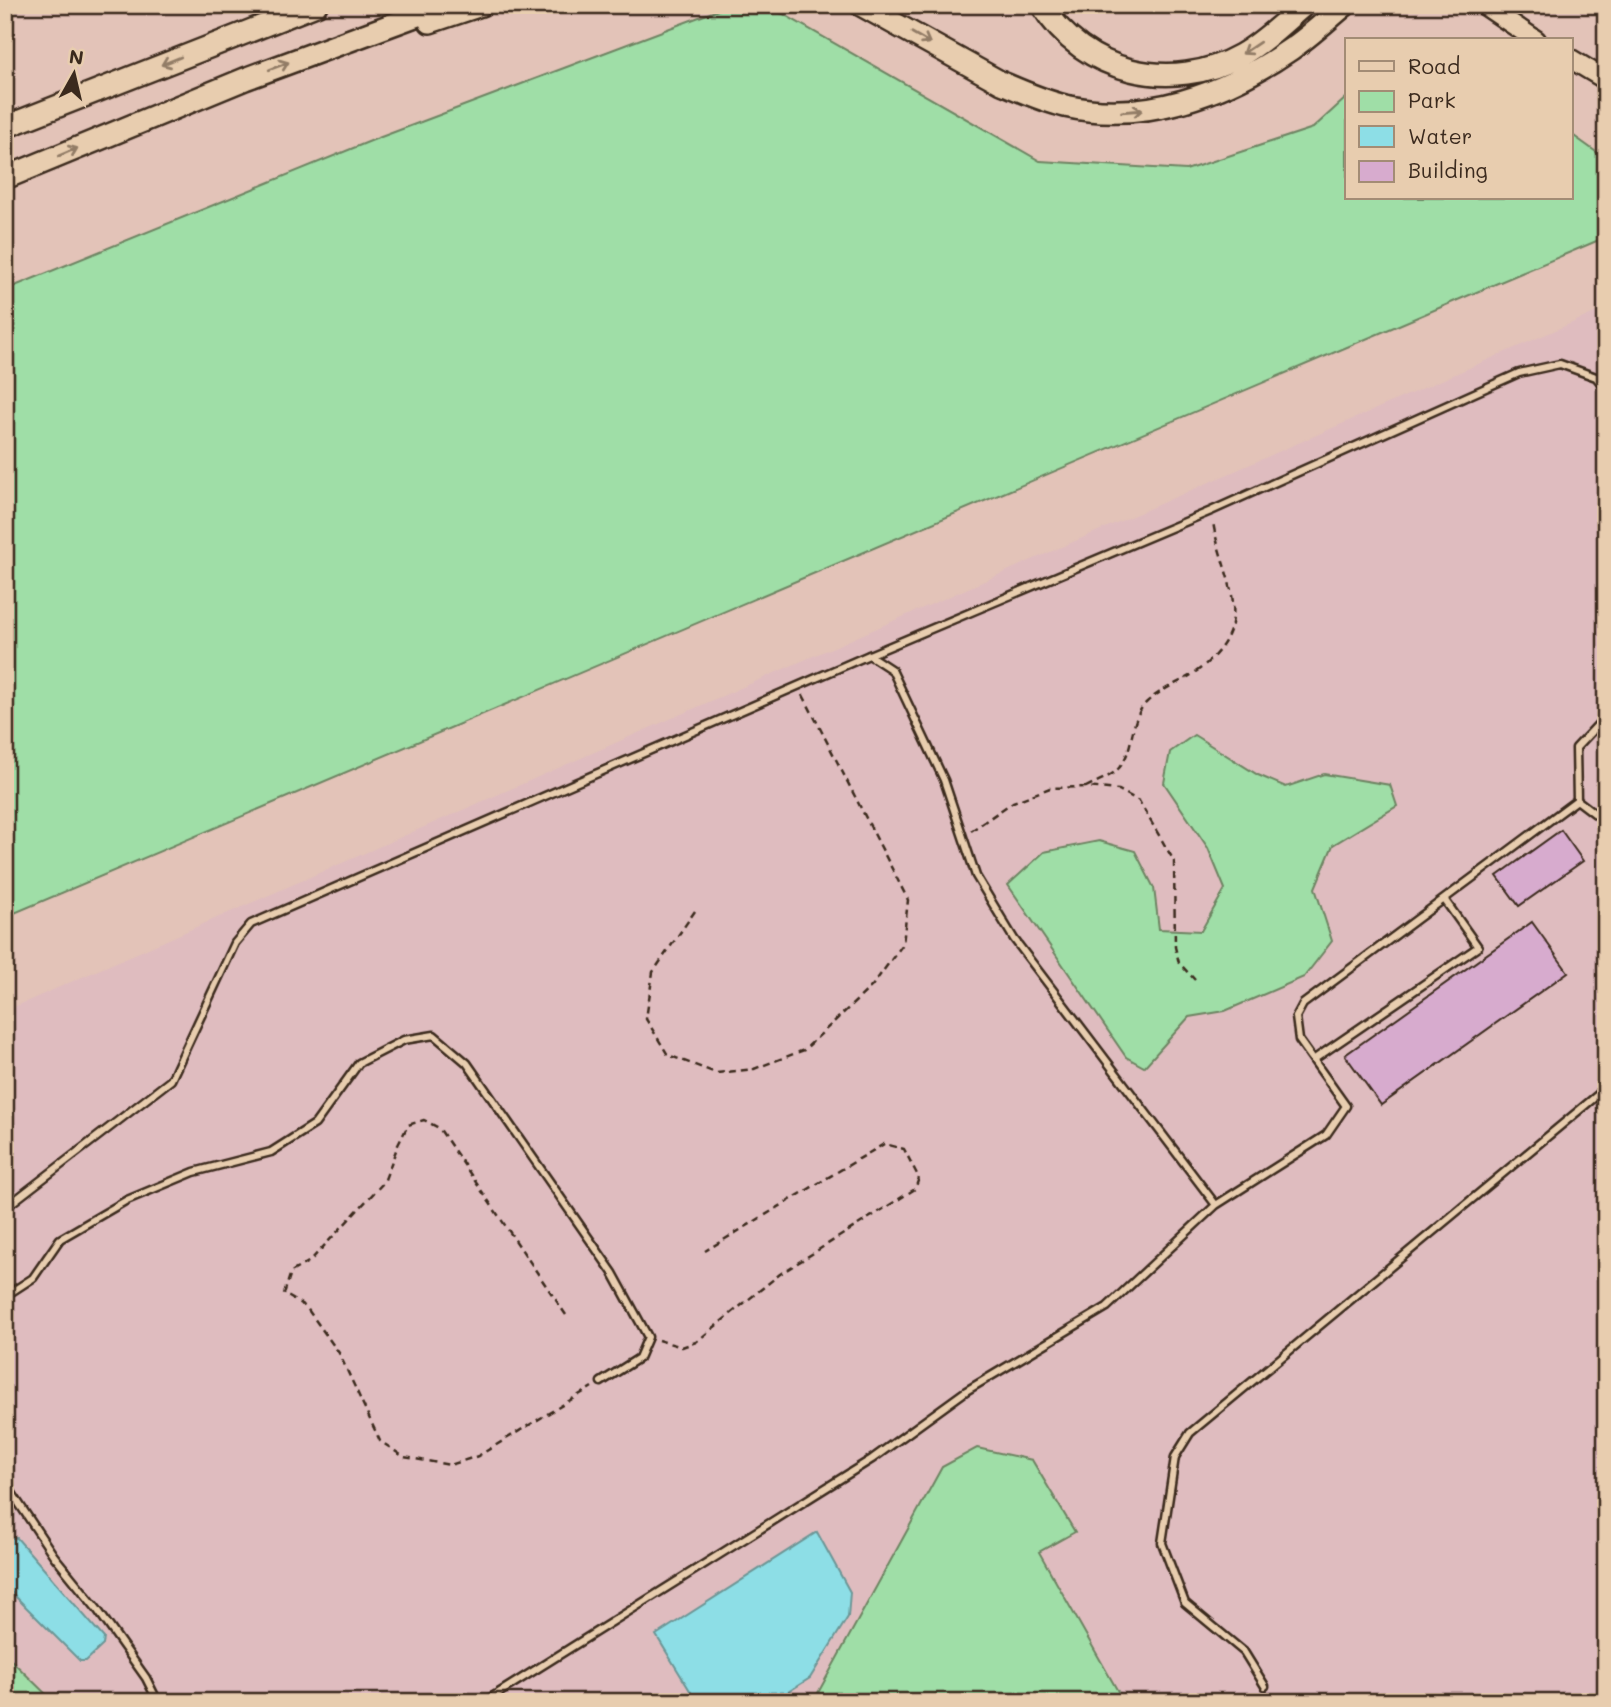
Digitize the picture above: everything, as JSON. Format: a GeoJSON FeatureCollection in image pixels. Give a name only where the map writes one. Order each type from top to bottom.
{"type":"FeatureCollection","features":[{"type":"Feature","properties":{"kind":"highway"},"geometry":{"type":"LineString","coordinates":[[234,36],[282,5]]}},
{"type":"Feature","properties":{"kind":"highway"},"geometry":{"type":"LineString","coordinates":[[5,127],[316,5]]}},
{"type":"Feature","properties":{"kind":"highway"},"geometry":{"type":"LineString","coordinates":[[5,178],[245,79],[445,5]]}},
{"type":"Feature","properties":{"kind":"highway"},"geometry":{"type":"LineString","coordinates":[[369,32],[420,25],[481,5]]}},
{"type":"Feature","properties":{"kind":"highway"},"geometry":{"type":"LineString","coordinates":[[861,5],[1009,86],[1068,107],[1120,112],[1157,108],[1209,93],[1237,80],[1292,48],[1345,5]]}},
{"type":"Feature","properties":{"kind":"highway"},"geometry":{"type":"LineString","coordinates":[[1042,5],[1071,41],[1097,58],[1141,73],[1168,75],[1197,72],[1240,56],[1304,5]]}},
{"type":"Feature","properties":{"kind":"main road"},"geometry":{"type":"LineString","coordinates":[[1484,5],[1533,38]]}},
{"type":"Feature","properties":{"kind":"main road"},"geometry":{"type":"LineString","coordinates":[[1572,60],[1606,80]]}},
{"type":"Feature","properties":{"kind":"lane"},"geometry":{"type":"LineString","coordinates":[[5,1208],[171,1080],[235,943],[251,924],[869,655],[1211,511],[1519,373],[1560,364],[1596,377],[1606,389]]}},
{"type":"Feature","properties":{"kind":"lane"},"geometry":{"type":"LineString","coordinates":[[869,655],[892,670],[944,780],[976,876],[1014,939],[1216,1205]]}},
{"type":"Feature","properties":{"kind":"lane"},"geometry":{"type":"LineString","coordinates":[[1577,800],[1576,748],[1606,716]]}},
{"type":"Feature","properties":{"kind":"lane"},"geometry":{"type":"LineString","coordinates":[[1577,800],[1606,822]]}},
{"type":"Feature","properties":{"kind":"lane"},"geometry":{"type":"LineString","coordinates":[[485,1702],[872,1460],[965,1391],[1107,1307],[1216,1205],[1326,1135],[1346,1106],[1299,1040],[1296,1017],[1303,1004],[1577,800]]}},
{"type":"Feature","properties":{"kind":"lane"},"geometry":{"type":"LineString","coordinates":[[1314,1060],[1478,947],[1444,899]]}},
{"type":"Feature","properties":{"kind":"lane"},"geometry":{"type":"LineString","coordinates":[[5,1291],[13,1291],[33,1278],[60,1239],[127,1200],[194,1172],[271,1152],[315,1124],[359,1063],[404,1040],[433,1035],[467,1063],[613,1273],[648,1337],[639,1358],[601,1382]]}},
{"type":"Feature","properties":{"kind":"lane"},"geometry":{"type":"LineString","coordinates":[[1265,1686],[1244,1652],[1185,1603],[1163,1543],[1175,1457],[1190,1433],[1606,1088]]}},
{"type":"Feature","properties":{"kind":"lane"},"geometry":{"type":"LineString","coordinates":[[6,1484],[54,1556],[97,1609],[132,1659],[158,1702]]}},
{"type":"Feature","properties":{"kind":"path"},"geometry":{"type":"LineString","coordinates":[[5,14],[32,5]]}},
{"type":"Feature","properties":{"kind":"path"},"geometry":{"type":"LineString","coordinates":[[1086,787],[1118,770],[1132,744],[1135,720],[1146,702],[1201,668],[1226,644],[1234,617],[1233,591],[1216,545],[1211,511]]}},
{"type":"Feature","properties":{"kind":"path"},"geometry":{"type":"LineString","coordinates":[[695,911],[653,972],[646,1019],[668,1055],[716,1073],[754,1069],[804,1050],[872,986],[903,944],[908,900],[798,686]]}},
{"type":"Feature","properties":{"kind":"path"},"geometry":{"type":"LineString","coordinates":[[963,837],[1013,802],[1049,788],[1119,790],[1139,801],[1174,861],[1175,947],[1179,963],[1195,980]]}},
{"type":"Feature","properties":{"kind":"path"},"geometry":{"type":"LineString","coordinates":[[566,1315],[439,1128],[424,1120],[408,1125],[384,1182],[310,1261],[291,1272],[284,1294],[306,1307],[339,1353],[380,1441],[404,1457],[450,1465],[478,1456],[601,1382]]}},
{"type":"Feature","properties":{"kind":"path"},"geometry":{"type":"LineString","coordinates":[[648,1337],[682,1347],[696,1342],[780,1274],[915,1189],[919,1178],[904,1149],[884,1144],[705,1251]]}},
{"type":"Feature","properties":{"kind":"shaded area"},"geometry":{"type":"Polygon","coordinates":[[[1606,308],[1606,1702],[36,1702],[5,1667],[5,1011],[1606,308]]]}},
{"type":"Feature","properties":{"kind":"green space"},"geometry":{"type":"Polygon","coordinates":[[[731,5],[757,5],[783,14],[1040,161],[1186,170],[1313,128],[1345,99],[1345,200],[1572,200],[1572,135],[1606,159],[1606,237],[5,917],[5,290],[373,140],[731,5]]]}},
{"type":"Feature","properties":{"kind":"green space"},"geometry":{"type":"Polygon","coordinates":[[[1194,735],[1258,775],[1286,787],[1324,774],[1390,785],[1397,806],[1333,845],[1315,888],[1332,941],[1304,977],[1225,1011],[1189,1017],[1144,1067],[1126,1057],[1008,885],[1044,852],[1099,841],[1135,851],[1154,888],[1159,929],[1201,931],[1225,889],[1208,848],[1164,783],[1170,752],[1194,735]]]}},
{"type":"Feature","properties":{"kind":"green space"},"geometry":{"type":"Polygon","coordinates":[[[977,1448],[1032,1460],[1075,1532],[1039,1552],[1124,1702],[813,1702],[942,1467],[977,1448]]]}},
{"type":"Feature","properties":{"kind":"green space"},"geometry":{"type":"Polygon","coordinates":[[[5,1654],[54,1702],[5,1702],[5,1654]]]}},
{"type":"Feature","properties":{"kind":"water"},"geometry":{"type":"Polygon","coordinates":[[[817,1532],[850,1592],[848,1617],[810,1678],[772,1702],[697,1702],[656,1635],[817,1532]]]}},
{"type":"Feature","properties":{"kind":"water"},"geometry":{"type":"Polygon","coordinates":[[[17,1538],[104,1638],[103,1645],[86,1661],[80,1661],[5,1586],[5,1540],[17,1538]]]}},
{"type":"Feature","properties":{"kind":"building"},"geometry":{"type":"Polygon","coordinates":[[[1561,830],[1583,861],[1519,906],[1497,876],[1561,830]]]}},
{"type":"Feature","properties":{"kind":"building"},"geometry":{"type":"Polygon","coordinates":[[[1532,922],[1568,972],[1381,1105],[1345,1055],[1532,922]]]}}]}
